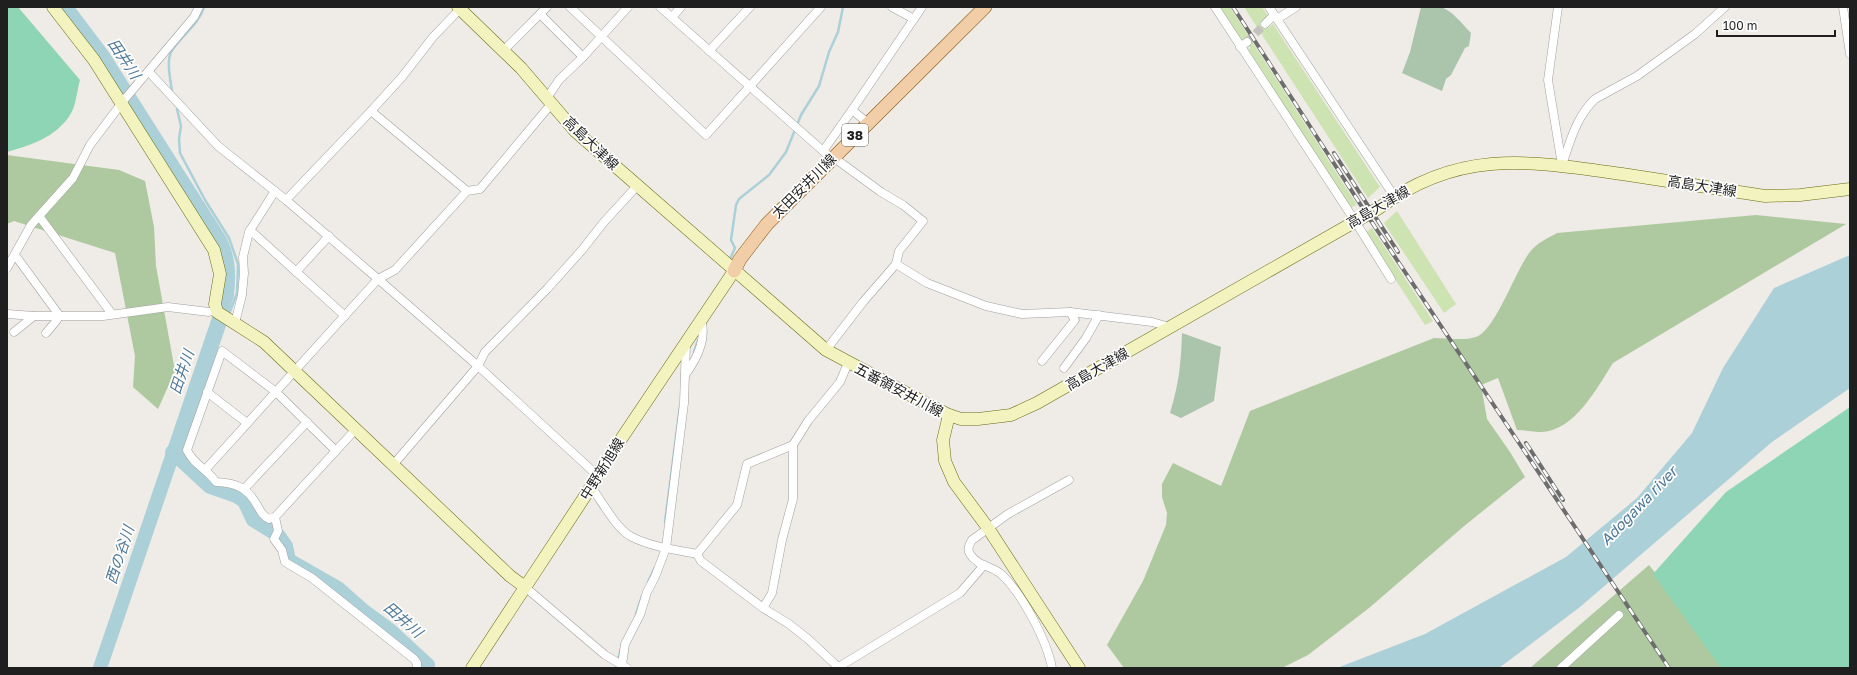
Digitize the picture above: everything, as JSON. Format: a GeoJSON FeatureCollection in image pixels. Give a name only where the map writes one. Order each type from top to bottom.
{"type":"FeatureCollection","features":[{"type":"Feature","properties":{"kind":"main road"},"geometry":{"type":"LineString","coordinates":[[53,7],[94,60],[123,102],[204,230],[214,250],[220,274],[215,304],[216,310],[264,342],[510,576],[525,587]]}},
{"type":"Feature","properties":{"kind":"main road","name":"太田安井川線"},"geometry":{"type":"LineString","coordinates":[[734,271],[740,259],[767,224],[829,155],[868,123],[984,7]]}},
{"type":"Feature","properties":{"kind":"main road","name":"高島大津線"},"geometry":{"type":"LineString","coordinates":[[464,9],[550,100],[575,132],[734,271]]}},
{"type":"Feature","properties":{"kind":"main road","name":"高島大津線"},"geometry":{"type":"LineString","coordinates":[[949,415],[961,418],[978,419],[1011,415],[1037,403],[1379,208],[1394,196],[1439,174],[1470,166],[1497,162],[1520,162],[1562,166],[1765,196],[1800,195],[1850,188]]}},
{"type":"Feature","properties":{"kind":"main road","name":"中野新旭線"},"geometry":{"type":"LineString","coordinates":[[472,668],[591,488],[597,475],[734,271]]}},
{"type":"Feature","properties":{"kind":"main road","name":"五番領安井川線"},"geometry":{"type":"LineString","coordinates":[[734,271],[826,350],[848,363],[949,415],[942,440],[945,461],[954,482],[988,528],[1078,667]]}},
{"type":"Feature","properties":{"kind":"street"},"geometry":{"type":"LineString","coordinates":[[7,268],[11,256],[31,225],[73,178],[90,145],[123,102],[194,17],[199,7]]}},
{"type":"Feature","properties":{"kind":"street"},"geometry":{"type":"LineString","coordinates":[[503,51],[547,7]]}},
{"type":"Feature","properties":{"kind":"street"},"geometry":{"type":"LineString","coordinates":[[570,7],[706,135],[821,7]]}},
{"type":"Feature","properties":{"kind":"street"},"geometry":{"type":"LineString","coordinates":[[205,470],[378,279],[395,270],[467,191],[480,189],[550,100],[559,80],[583,58],[628,7]]}},
{"type":"Feature","properties":{"kind":"street"},"geometry":{"type":"LineString","coordinates":[[660,7],[829,155],[881,192],[903,204],[923,221],[899,251],[896,264],[863,302],[826,350]]}},
{"type":"Feature","properties":{"kind":"street"},"geometry":{"type":"LineString","coordinates":[[672,17],[681,7]]}},
{"type":"Feature","properties":{"kind":"street"},"geometry":{"type":"LineString","coordinates":[[709,51],[750,7]]}},
{"type":"Feature","properties":{"kind":"street"},"geometry":{"type":"LineString","coordinates":[[892,7],[914,20]]}},
{"type":"Feature","properties":{"kind":"street"},"geometry":{"type":"LineString","coordinates":[[829,155],[852,110],[922,7]]}},
{"type":"Feature","properties":{"kind":"street"},"geometry":{"type":"LineString","coordinates":[[1215,7],[1244,44],[1391,279]]}},
{"type":"Feature","properties":{"kind":"street"},"geometry":{"type":"LineString","coordinates":[[1269,7],[1394,196]]}},
{"type":"Feature","properties":{"kind":"street"},"geometry":{"type":"LineString","coordinates":[[1265,24],[1296,7]]}},
{"type":"Feature","properties":{"kind":"street"},"geometry":{"type":"LineString","coordinates":[[1558,7],[1548,80],[1562,166]]}},
{"type":"Feature","properties":{"kind":"street"},"geometry":{"type":"LineString","coordinates":[[1562,166],[1576,123],[1595,99],[1637,76],[1695,34],[1725,7]]}},
{"type":"Feature","properties":{"kind":"street"},"geometry":{"type":"LineString","coordinates":[[1843,7],[1850,54]]}},
{"type":"Feature","properties":{"kind":"street"},"geometry":{"type":"LineString","coordinates":[[286,200],[371,112],[402,77],[433,37],[464,9]]}},
{"type":"Feature","properties":{"kind":"street"},"geometry":{"type":"LineString","coordinates":[[540,14],[583,58]]}},
{"type":"Feature","properties":{"kind":"street"},"geometry":{"type":"LineString","coordinates":[[149,72],[218,146],[329,236],[478,366],[597,475]]}},
{"type":"Feature","properties":{"kind":"street"},"geometry":{"type":"LineString","coordinates":[[852,110],[868,123]]}},
{"type":"Feature","properties":{"kind":"street"},"geometry":{"type":"LineString","coordinates":[[371,112],[467,191]]}},
{"type":"Feature","properties":{"kind":"street"},"geometry":{"type":"LineString","coordinates":[[393,465],[478,366],[485,352],[547,289],[637,186]]}},
{"type":"Feature","properties":{"kind":"street"},"geometry":{"type":"LineString","coordinates":[[235,323],[242,295],[244,273],[242,257],[250,230],[275,191]]}},
{"type":"Feature","properties":{"kind":"street"},"geometry":{"type":"LineString","coordinates":[[39,216],[112,314]]}},
{"type":"Feature","properties":{"kind":"street"},"geometry":{"type":"LineString","coordinates":[[250,230],[345,316]]}},
{"type":"Feature","properties":{"kind":"street"},"geometry":{"type":"LineString","coordinates":[[296,272],[329,236]]}},
{"type":"Feature","properties":{"kind":"street"},"geometry":{"type":"LineString","coordinates":[[11,256],[59,316]]}},
{"type":"Feature","properties":{"kind":"street"},"geometry":{"type":"LineString","coordinates":[[896,264],[927,283],[986,306],[1022,314],[1070,312],[1099,315],[1152,322],[1170,327]]}},
{"type":"Feature","properties":{"kind":"street"},"geometry":{"type":"LineString","coordinates":[[7,314],[59,316],[112,314],[168,307],[209,312],[216,310]]}},
{"type":"Feature","properties":{"kind":"street"},"geometry":{"type":"LineString","coordinates":[[1042,361],[1075,320],[1070,312]]}},
{"type":"Feature","properties":{"kind":"street"},"geometry":{"type":"LineString","coordinates":[[1064,368],[1086,338],[1099,315]]}},
{"type":"Feature","properties":{"kind":"street"},"geometry":{"type":"LineString","coordinates":[[14,332],[34,316]]}},
{"type":"Feature","properties":{"kind":"street"},"geometry":{"type":"LineString","coordinates":[[46,333],[59,316]]}},
{"type":"Feature","properties":{"kind":"street"},"geometry":{"type":"LineString","coordinates":[[685,375],[698,354],[704,328],[701,319]]}},
{"type":"Feature","properties":{"kind":"street"},"geometry":{"type":"LineString","coordinates":[[624,667],[625,644],[640,616],[647,592],[655,577],[666,548],[684,403],[686,342]]}},
{"type":"Feature","properties":{"kind":"street"},"geometry":{"type":"LineString","coordinates":[[336,451],[276,392],[222,350],[186,450],[191,459],[205,470],[216,482],[227,482],[244,488],[256,503],[263,516],[269,519],[274,517],[356,430]]}},
{"type":"Feature","properties":{"kind":"street"},"geometry":{"type":"LineString","coordinates":[[763,608],[772,592],[782,540],[793,499],[793,445],[808,421],[840,382],[848,363]]}},
{"type":"Feature","properties":{"kind":"street"},"geometry":{"type":"LineString","coordinates":[[207,392],[247,423]]}},
{"type":"Feature","properties":{"kind":"street"},"geometry":{"type":"LineString","coordinates":[[244,488],[306,422]]}},
{"type":"Feature","properties":{"kind":"street"},"geometry":{"type":"LineString","coordinates":[[697,554],[737,505],[747,464],[793,445]]}},
{"type":"Feature","properties":{"kind":"street"},"geometry":{"type":"LineString","coordinates":[[1052,668],[1050,658],[1038,629],[1013,588],[1000,573],[974,559],[970,553],[969,546],[972,540],[1008,514],[1069,480]]}},
{"type":"Feature","properties":{"kind":"street"},"geometry":{"type":"LineString","coordinates":[[591,488],[618,524],[631,536],[666,548],[697,554],[701,561],[763,608],[799,631],[837,667],[960,593],[984,565]]}},
{"type":"Feature","properties":{"kind":"street"},"geometry":{"type":"LineString","coordinates":[[274,517],[278,531],[274,539],[282,550],[285,562],[312,578],[408,654],[417,663],[417,668]]}},
{"type":"Feature","properties":{"kind":"street"},"geometry":{"type":"LineString","coordinates":[[525,587],[605,654],[624,667]]}},
{"type":"Feature","properties":{"kind":"street"},"geometry":{"type":"LineString","coordinates":[[1561,668],[1619,615]]}},
{"type":"Feature","properties":{"kind":"green space"},"geometry":{"type":"Polygon","coordinates":[[[7,7],[18,7],[80,80],[74,108],[64,123],[57,130],[42,140],[7,152],[7,7]]]}},
{"type":"Feature","properties":{"kind":"green space"},"geometry":{"type":"Polygon","coordinates":[[[1217,7],[1230,7],[1357,205],[1349,208],[1246,51],[1250,48],[1246,40],[1240,41],[1217,7]]]}},
{"type":"Feature","properties":{"kind":"green space"},"geometry":{"type":"Polygon","coordinates":[[[1244,7],[1262,7],[1268,16],[1263,22],[1267,29],[1273,24],[1380,187],[1368,198],[1244,7]]]}},
{"type":"Feature","properties":{"kind":"green space"},"geometry":{"type":"Polygon","coordinates":[[[1421,7],[1441,7],[1445,9],[1471,33],[1469,46],[1465,48],[1451,75],[1446,79],[1442,91],[1402,73],[1410,52],[1421,7]]]}},
{"type":"Feature","properties":{"kind":"green space"},"geometry":{"type":"Polygon","coordinates":[[[7,155],[119,170],[145,181],[154,227],[156,266],[175,371],[158,409],[133,387],[135,356],[115,253],[14,221],[7,224],[7,155]]]}},
{"type":"Feature","properties":{"kind":"green space"},"geometry":{"type":"Polygon","coordinates":[[[1397,211],[1456,304],[1444,313],[1384,223],[1397,211]]]}},
{"type":"Feature","properties":{"kind":"green space"},"geometry":{"type":"Polygon","coordinates":[[[1756,215],[1846,224],[1613,363],[1584,406],[1565,424],[1554,429],[1542,432],[1517,430],[1498,378],[1481,385],[1487,419],[1525,477],[1463,527],[1369,608],[1308,655],[1282,668],[1124,668],[1107,645],[1143,581],[1166,525],[1167,513],[1162,497],[1162,484],[1173,463],[1221,486],[1250,411],[1434,338],[1461,339],[1476,337],[1483,332],[1498,312],[1524,260],[1530,252],[1545,239],[1557,233],[1756,215]]]}},
{"type":"Feature","properties":{"kind":"green space"},"geometry":{"type":"Polygon","coordinates":[[[1372,228],[1433,321],[1425,325],[1365,233],[1372,228]]]}},
{"type":"Feature","properties":{"kind":"green space"},"geometry":{"type":"Polygon","coordinates":[[[1182,333],[1221,347],[1214,401],[1181,418],[1170,413],[1176,392],[1179,373],[1182,333]]]}},
{"type":"Feature","properties":{"kind":"green space"},"geometry":{"type":"Polygon","coordinates":[[[1850,407],[1850,668],[1721,668],[1653,574],[1726,492],[1850,407]]]}},
{"type":"Feature","properties":{"kind":"green space"},"geometry":{"type":"Polygon","coordinates":[[[1649,565],[1729,668],[1530,668],[1649,565]]]}},
{"type":"Feature","properties":{"kind":"water","name":"Adogawa river"},"geometry":{"type":"Polygon","coordinates":[[[1850,255],[1850,388],[1772,442],[1580,607],[1499,668],[1337,668],[1425,634],[1566,557],[1637,498],[1692,433],[1723,368],[1774,288],[1850,255]]]}},
{"type":"Feature","properties":{"kind":"waterway","name":"田井川"},"geometry":{"type":"LineString","coordinates":[[66,7],[103,56],[221,242],[226,255],[228,275],[227,295],[100,668]]}},
{"type":"Feature","properties":{"kind":"waterway"},"geometry":{"type":"LineString","coordinates":[[172,92],[169,67],[171,52],[198,20],[204,7]]}},
{"type":"Feature","properties":{"kind":"waterway"},"geometry":{"type":"LineString","coordinates":[[730,259],[735,248],[731,240],[736,205],[739,199],[769,175],[786,152],[801,115],[819,86],[829,52],[838,32],[843,7]]}},
{"type":"Feature","properties":{"kind":"waterway"},"geometry":{"type":"LineString","coordinates":[[177,109],[181,126],[179,139],[180,153],[205,200],[229,238],[238,264],[237,293],[229,314]]}},
{"type":"Feature","properties":{"kind":"waterway"},"geometry":{"type":"LineString","coordinates":[[179,458],[225,325]]}},
{"type":"Feature","properties":{"kind":"waterway"},"geometry":{"type":"LineString","coordinates":[[694,352],[698,340]]}},
{"type":"Feature","properties":{"kind":"waterway"},"geometry":{"type":"LineString","coordinates":[[665,522],[680,406]]}},
{"type":"Feature","properties":{"kind":"waterway","name":"田井川"},"geometry":{"type":"LineString","coordinates":[[172,452],[210,487],[236,496],[244,501],[253,520],[279,536],[286,546],[289,560],[338,588],[364,611],[390,630],[428,665],[427,668]]}},
{"type":"Feature","properties":{"kind":"waterway"},"geometry":{"type":"LineString","coordinates":[[648,582],[655,567]]}},
{"type":"Feature","properties":{"kind":"waterway"},"geometry":{"type":"LineString","coordinates":[[636,614],[642,596]]}},
{"type":"Feature","properties":{"kind":"waterway"},"geometry":{"type":"LineString","coordinates":[[616,668],[621,648]]}},
{"type":"Feature","properties":{"kind":"tunnel"},"geometry":{"type":"LineString","coordinates":[[1247,42],[1265,24]]}},
{"type":"Feature","properties":{"kind":"railway"},"geometry":{"type":"LineString","coordinates":[[1233,7],[1375,227],[1669,668]]}},
{"type":"Feature","properties":{"kind":"railway"},"geometry":{"type":"LineString","coordinates":[[1334,153],[1398,252]]}},
{"type":"Feature","properties":{"kind":"railway"},"geometry":{"type":"LineString","coordinates":[[1526,443],[1563,500]]}},
{"type":"Feature","properties":{"kind":"water label","name":"西の谷川"},"geometry":{"type":"Point","coordinates":[120,555]}}]}
